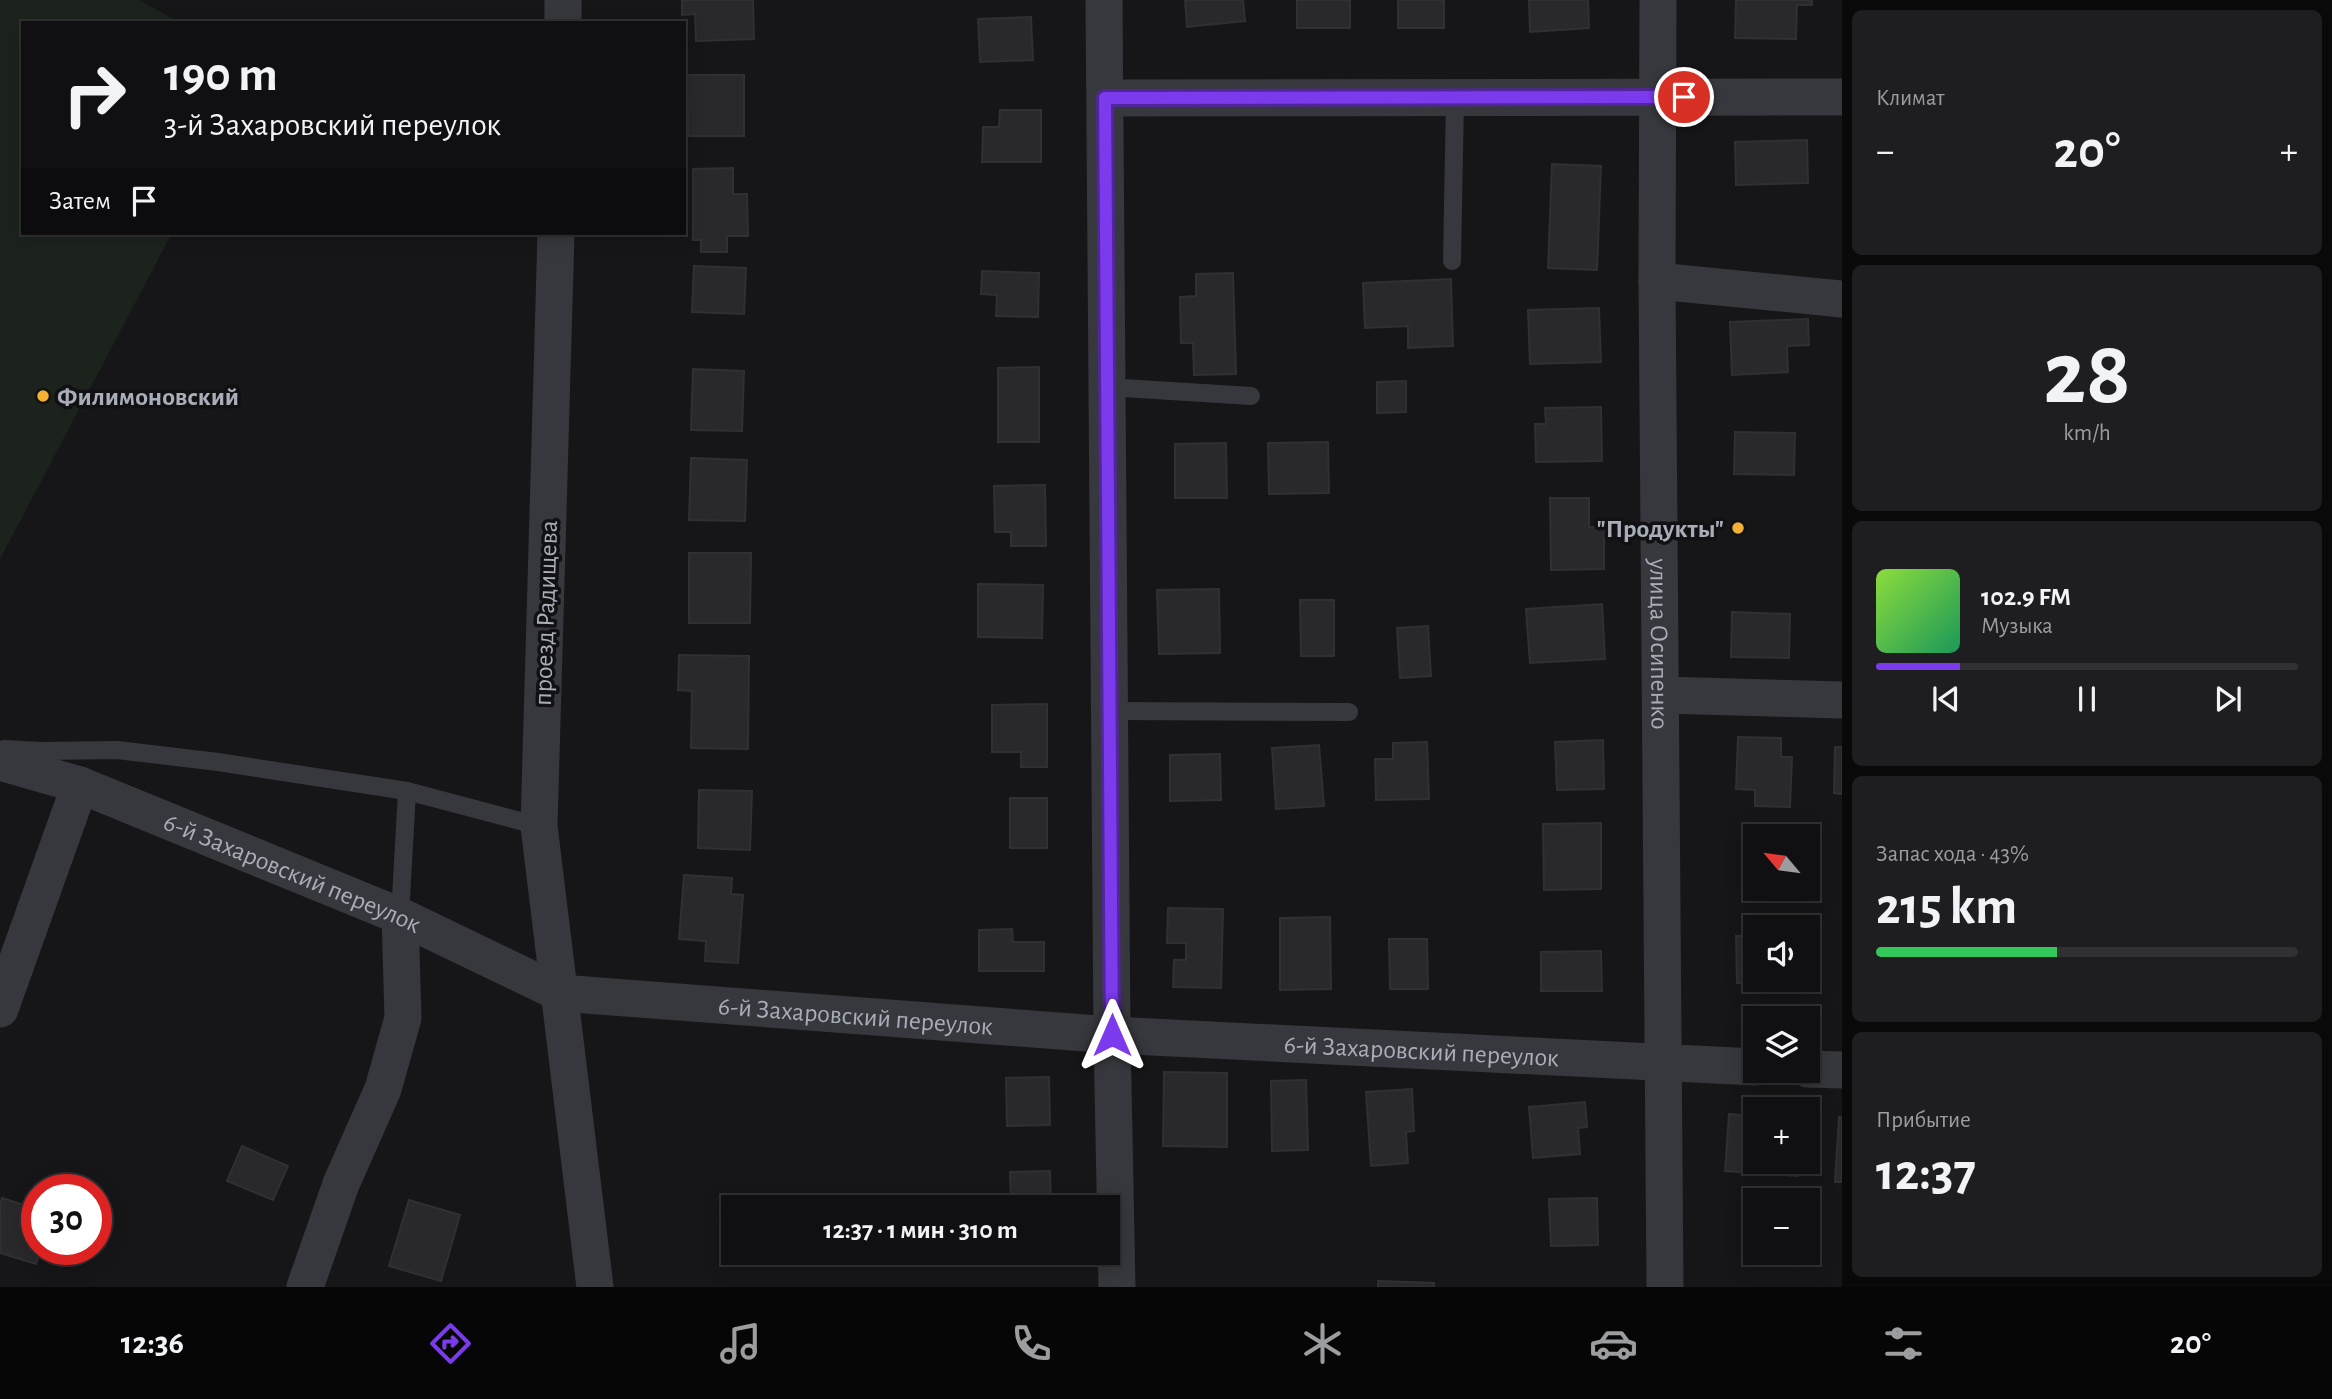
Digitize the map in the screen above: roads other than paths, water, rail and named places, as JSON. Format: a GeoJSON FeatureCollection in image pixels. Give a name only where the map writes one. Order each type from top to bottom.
{"type":"FeatureCollection","features":[{"type":"Feature","properties":{"kind":"street"},"geometry":{"type":"LineString","coordinates":[[563,0],[563,21]]}},
{"type":"Feature","properties":{"kind":"street"},"geometry":{"type":"LineString","coordinates":[[1104,0],[1112,1035],[1117,1287]]}},
{"type":"Feature","properties":{"kind":"street","name":"улица Осипенко"},"geometry":{"type":"LineString","coordinates":[[1658,0],[1657,282],[1665,1287]]}},
{"type":"Feature","properties":{"kind":"street"},"geometry":{"type":"LineString","coordinates":[[1105,98],[1842,97]]}},
{"type":"Feature","properties":{"kind":"street","name":"проезд Радищева"},"geometry":{"type":"LineString","coordinates":[[556,235],[539,826],[595,1287]]}},
{"type":"Feature","properties":{"kind":"street"},"geometry":{"type":"LineString","coordinates":[[1657,282],[1842,299]]}},
{"type":"Feature","properties":{"kind":"street"},"geometry":{"type":"LineString","coordinates":[[1661,695],[1842,700]]}},
{"type":"Feature","properties":{"kind":"street","name":"6-й Захаровский переулок"},"geometry":{"type":"LineString","coordinates":[[0,762],[80,785],[400,916],[560,993],[1112,1035],[1743,1066]]}},
{"type":"Feature","properties":{"kind":"street"},"geometry":{"type":"LineString","coordinates":[[0,1009],[80,785]]}},
{"type":"Feature","properties":{"kind":"street"},"geometry":{"type":"LineString","coordinates":[[305,1287],[341,1184],[383,1088],[403,1018],[400,916]]}},
{"type":"Feature","properties":{"kind":"street"},"geometry":{"type":"LineString","coordinates":[[1820,1069],[1842,1070]]}},
{"type":"Feature","properties":{"kind":"lane"},"geometry":{"type":"LineString","coordinates":[[1452,261],[1454,98]]}},
{"type":"Feature","properties":{"kind":"lane"},"geometry":{"type":"LineString","coordinates":[[1107,387],[1251,396]]}},
{"type":"Feature","properties":{"kind":"lane"},"geometry":{"type":"LineString","coordinates":[[1110,711],[1349,712]]}},
{"type":"Feature","properties":{"kind":"lane"},"geometry":{"type":"LineString","coordinates":[[0,749],[117,750],[218,762],[407,791],[539,826]]}},
{"type":"Feature","properties":{"kind":"lane"},"geometry":{"type":"LineString","coordinates":[[400,916],[407,791]]}},
{"type":"Feature","properties":{"kind":"place","name":"Филимоновский"},"geometry":{"type":"Point","coordinates":[43,396]}},
{"type":"Feature","properties":{"kind":"place","name":"\"Продукты\""},"geometry":{"type":"Point","coordinates":[1738,528]}}]}
